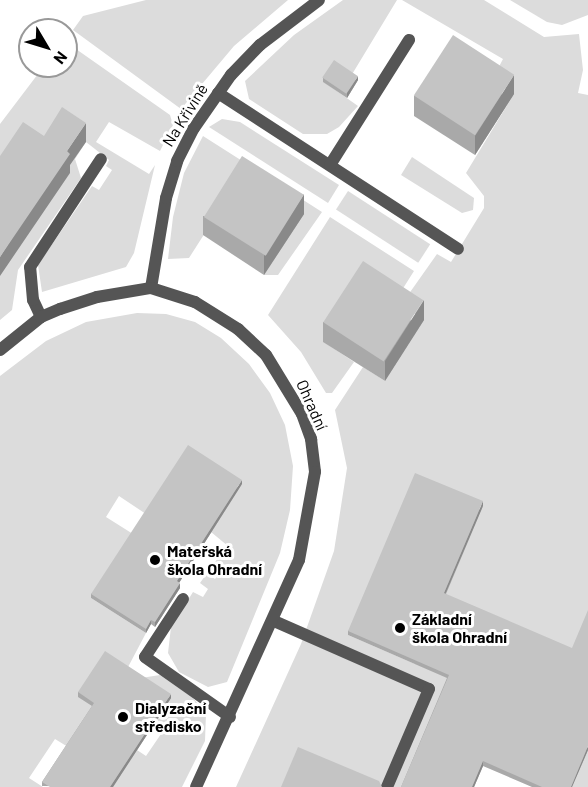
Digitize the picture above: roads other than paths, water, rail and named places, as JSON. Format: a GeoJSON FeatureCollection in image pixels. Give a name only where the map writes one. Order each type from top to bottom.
{"type":"FeatureCollection","features":[{"type":"Feature","properties":{"kind":"street","name":"Na Křivině"},"geometry":{"type":"LineString","coordinates":[[151,288],[177,160],[218,93],[260,45],[319,0]]}},
{"type":"Feature","properties":{"kind":"street"},"geometry":{"type":"LineString","coordinates":[[330,165],[409,40]]}},
{"type":"Feature","properties":{"kind":"street"},"geometry":{"type":"LineString","coordinates":[[218,93],[458,249]]}},
{"type":"Feature","properties":{"kind":"street"},"geometry":{"type":"LineString","coordinates":[[41,317],[33,300],[30,267],[101,159]]}},
{"type":"Feature","properties":{"kind":"street","name":"Ohradní"},"geometry":{"type":"LineString","coordinates":[[0,350],[41,317],[98,297],[151,288],[195,302],[245,334],[279,373],[302,414],[311,439],[313,498],[299,560],[274,621],[196,787]]}},
{"type":"Feature","properties":{"kind":"street"},"geometry":{"type":"LineString","coordinates":[[183,599],[145,657],[230,717]]}},
{"type":"Feature","properties":{"kind":"street"},"geometry":{"type":"LineString","coordinates":[[274,621],[429,689],[387,787]]}},
{"type":"Feature","properties":{"kind":"place","name":"Mateřská škola Ohradní"},"geometry":{"type":"Point","coordinates":[155,560]}},
{"type":"Feature","properties":{"kind":"place","name":"Základní škola Ohradní"},"geometry":{"type":"Point","coordinates":[400,628]}},
{"type":"Feature","properties":{"kind":"place","name":"Dialyzační středisko"},"geometry":{"type":"Point","coordinates":[123,717]}}]}
